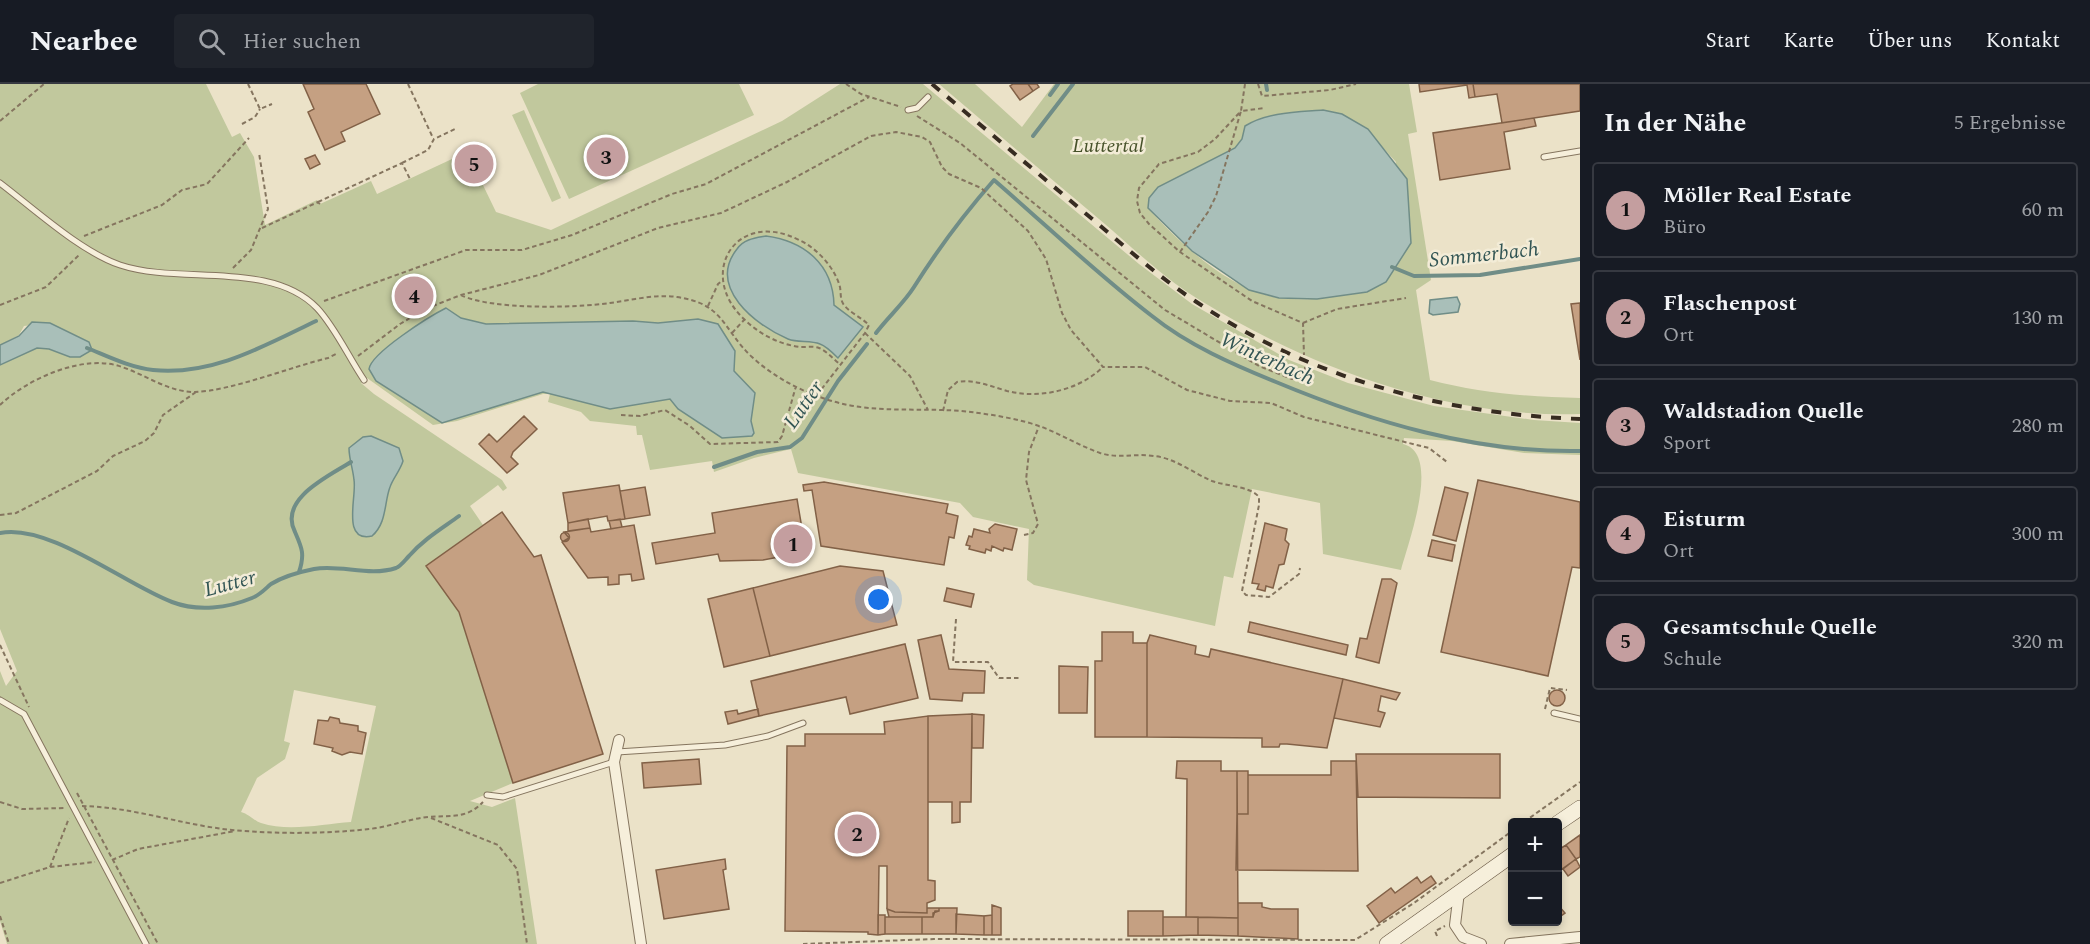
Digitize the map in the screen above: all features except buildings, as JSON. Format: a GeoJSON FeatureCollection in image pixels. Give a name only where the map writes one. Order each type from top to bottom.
{"type":"FeatureCollection","features":[{"type":"Feature","properties":{"kind":"main road"},"geometry":{"type":"LineString","coordinates":[[1562,820],[1580,808]]}},
{"type":"Feature","properties":{"kind":"main road"},"geometry":{"type":"LineString","coordinates":[[1387,944],[1508,858]]}},
{"type":"Feature","properties":{"kind":"street"},"geometry":{"type":"LineString","coordinates":[[619,740],[616,757],[641,944]]}},
{"type":"Feature","properties":{"kind":"street"},"geometry":{"type":"LineString","coordinates":[[1459,892],[1455,926],[1463,937],[1481,944]]}},
{"type":"Feature","properties":{"kind":"street"},"geometry":{"type":"LineString","coordinates":[[1510,944],[1580,937]]}},
{"type":"Feature","properties":{"kind":"lane"},"geometry":{"type":"LineString","coordinates":[[910,110],[928,97]]}},
{"type":"Feature","properties":{"kind":"lane"},"geometry":{"type":"LineString","coordinates":[[1544,157],[1580,151]]}},
{"type":"Feature","properties":{"kind":"lane"},"geometry":{"type":"LineString","coordinates":[[0,183],[98,255],[138,270],[222,277],[280,285],[299,294],[314,306],[364,380]]}},
{"type":"Feature","properties":{"kind":"lane"},"geometry":{"type":"LineString","coordinates":[[0,700],[24,714],[146,944]]}},
{"type":"Feature","properties":{"kind":"lane"},"geometry":{"type":"LineString","coordinates":[[1554,713],[1580,719]]}},
{"type":"Feature","properties":{"kind":"lane"},"geometry":{"type":"LineString","coordinates":[[487,795],[503,797],[616,757],[725,745],[768,736],[803,723]]}},
{"type":"Feature","properties":{"kind":"path"},"geometry":{"type":"LineString","coordinates":[[0,121],[44,84]]}},
{"type":"Feature","properties":{"kind":"path"},"geometry":{"type":"LineString","coordinates":[[248,84],[260,109]]}},
{"type":"Feature","properties":{"kind":"path"},"geometry":{"type":"LineString","coordinates":[[408,84],[434,139]]}},
{"type":"Feature","properties":{"kind":"path"},"geometry":{"type":"LineString","coordinates":[[846,84],[869,97],[910,110],[960,143],[1165,310],[1259,366],[1292,379],[1306,379],[1305,367]]}},
{"type":"Feature","properties":{"kind":"path"},"geometry":{"type":"LineString","coordinates":[[1180,252],[1208,212],[1222,181],[1241,111],[1245,84]]}},
{"type":"Feature","properties":{"kind":"path"},"geometry":{"type":"LineString","coordinates":[[1258,84],[1262,96],[1330,90],[1356,84]]}},
{"type":"Feature","properties":{"kind":"path"},"geometry":{"type":"LineString","coordinates":[[314,306],[338,294],[466,250],[522,249],[572,235],[672,194],[706,184],[869,97]]}},
{"type":"Feature","properties":{"kind":"path"},"geometry":{"type":"LineString","coordinates":[[242,124],[255,117],[260,109],[272,104]]}},
{"type":"Feature","properties":{"kind":"path"},"geometry":{"type":"LineString","coordinates":[[1264,108],[1241,111],[1215,139],[1198,152],[1159,165],[1139,188],[1137,201],[1140,213],[1180,252],[1252,301],[1303,323],[1337,309],[1406,298]]}},
{"type":"Feature","properties":{"kind":"path"},"geometry":{"type":"LineString","coordinates":[[262,228],[428,150],[434,139],[457,128]]}},
{"type":"Feature","properties":{"kind":"path"},"geometry":{"type":"LineString","coordinates":[[351,361],[414,314],[461,295],[539,275],[658,228],[721,213],[787,182],[880,133],[896,132],[926,139],[934,146],[942,167],[949,174],[981,188],[1028,231],[1039,245],[1051,272],[1062,313],[1080,343],[1102,367]]}},
{"type":"Feature","properties":{"kind":"path"},"geometry":{"type":"LineString","coordinates":[[76,240],[162,204],[182,190],[207,184],[249,138]]}},
{"type":"Feature","properties":{"kind":"path"},"geometry":{"type":"LineString","coordinates":[[222,277],[251,250],[268,209],[259,153]]}},
{"type":"Feature","properties":{"kind":"path"},"geometry":{"type":"LineString","coordinates":[[402,163],[410,179]]}},
{"type":"Feature","properties":{"kind":"path"},"geometry":{"type":"LineString","coordinates":[[817,395],[841,365],[866,333],[869,325],[841,302],[836,278],[824,260],[806,244],[781,232],[755,231],[738,239],[728,254],[723,280],[726,296],[744,320],[768,337],[784,343],[818,347],[841,365]]}},
{"type":"Feature","properties":{"kind":"path"},"geometry":{"type":"LineString","coordinates":[[0,305],[46,287],[68,268],[85,246]]}},
{"type":"Feature","properties":{"kind":"path"},"geometry":{"type":"LineString","coordinates":[[708,306],[718,284],[723,280]]}},
{"type":"Feature","properties":{"kind":"path"},"geometry":{"type":"LineString","coordinates":[[461,295],[487,302],[549,306],[677,297],[708,306],[716,311],[739,345],[754,359],[796,386],[825,399],[864,408],[969,412],[1039,426],[1099,452],[1119,458],[1162,458],[1212,481],[1256,493],[1259,505],[1241,588],[1246,595],[1269,597],[1299,574],[1300,568]]}},
{"type":"Feature","properties":{"kind":"path"},"geometry":{"type":"LineString","coordinates":[[732,333],[744,320]]}},
{"type":"Feature","properties":{"kind":"path"},"geometry":{"type":"LineString","coordinates":[[1303,323],[1304,354]]}},
{"type":"Feature","properties":{"kind":"path"},"geometry":{"type":"LineString","coordinates":[[866,333],[910,375],[928,410]]}},
{"type":"Feature","properties":{"kind":"path"},"geometry":{"type":"LineString","coordinates":[[0,515],[16,513],[97,471],[113,456],[145,441],[154,433],[163,415],[196,392],[327,358],[343,350]]}},
{"type":"Feature","properties":{"kind":"path"},"geometry":{"type":"LineString","coordinates":[[0,405],[32,381],[56,372],[96,364],[118,365],[167,387],[196,392]]}},
{"type":"Feature","properties":{"kind":"path"},"geometry":{"type":"LineString","coordinates":[[943,411],[948,390],[957,382],[974,382],[1034,395],[1061,390],[1091,376],[1102,367],[1145,368],[1186,390],[1230,401],[1271,404],[1304,417],[1429,447],[1437,451],[1447,462]]}},
{"type":"Feature","properties":{"kind":"path"},"geometry":{"type":"LineString","coordinates":[[621,415],[640,416],[665,410],[690,426],[710,444],[773,444],[782,436],[796,386]]}},
{"type":"Feature","properties":{"kind":"path"},"geometry":{"type":"LineString","coordinates":[[1024,535],[1034,533],[1038,524],[1026,480],[1029,452],[1039,426]]}},
{"type":"Feature","properties":{"kind":"path"},"geometry":{"type":"LineString","coordinates":[[956,619],[953,662],[988,662],[999,678],[1019,678]]}},
{"type":"Feature","properties":{"kind":"path"},"geometry":{"type":"LineString","coordinates":[[1545,711],[1550,688],[1568,690]]}},
{"type":"Feature","properties":{"kind":"path"},"geometry":{"type":"LineString","coordinates":[[1530,818],[1580,782]]}},
{"type":"Feature","properties":{"kind":"path"},"geometry":{"type":"LineString","coordinates":[[0,802],[22,809],[84,805],[240,830],[348,831],[391,826],[428,817],[451,818],[477,808],[487,795]]}},
{"type":"Feature","properties":{"kind":"path"},"geometry":{"type":"LineString","coordinates":[[84,805],[158,944]]}},
{"type":"Feature","properties":{"kind":"path"},"geometry":{"type":"LineString","coordinates":[[50,867],[74,807]]}},
{"type":"Feature","properties":{"kind":"path"},"geometry":{"type":"LineString","coordinates":[[428,817],[498,845],[518,869],[527,944]]}},
{"type":"Feature","properties":{"kind":"path"},"geometry":{"type":"LineString","coordinates":[[0,883],[50,867],[113,860],[138,849],[175,845],[240,830]]}},
{"type":"Feature","properties":{"kind":"path"},"geometry":{"type":"LineString","coordinates":[[803,944],[934,939],[1355,940],[1414,903],[1508,834]]}},
{"type":"Feature","properties":{"kind":"path"},"geometry":{"type":"LineString","coordinates":[[0,916],[9,944]]}},
{"type":"Feature","properties":{"kind":"path"},"geometry":{"type":"LineString","coordinates":[[1437,936],[1436,932],[1451,926]]}},
{"type":"Feature","properties":{"kind":"green space"},"geometry":{"type":"Polygon","coordinates":[[[0,84],[206,84],[232,137],[240,133],[254,157],[265,225],[317,200],[320,204],[371,181],[377,194],[467,152],[496,212],[551,230],[782,121],[840,84],[923,84],[1139,264],[1192,304],[1289,360],[1348,383],[1434,406],[1534,420],[1580,423],[1580,455],[1524,453],[1452,441],[1404,438],[1403,444],[1414,451],[1420,464],[1421,481],[1415,521],[1401,570],[1323,554],[1320,503],[1252,489],[1233,578],[1224,576],[1215,626],[1034,585],[1027,580],[1029,529],[973,517],[960,503],[798,473],[791,449],[754,458],[714,472],[712,461],[650,470],[642,435],[637,435],[636,426],[590,421],[581,412],[548,402],[550,394],[543,394],[457,421],[433,425],[367,378],[361,383],[374,394],[502,480],[507,488],[503,491],[498,485],[470,506],[483,525],[426,566],[459,612],[513,783],[470,801],[492,807],[515,798],[537,944],[7,944],[0,921],[0,671],[6,686],[17,671],[0,629],[0,365],[37,348],[49,349],[70,357],[80,357],[92,349],[89,342],[50,323],[24,326],[19,335],[0,345],[0,84]],[[294,690],[284,741],[290,743],[285,759],[257,778],[241,812],[261,823],[283,827],[351,822],[376,706],[294,690]]]}},
{"type":"Feature","properties":{"kind":"green space"},"geometry":{"type":"Polygon","coordinates":[[[538,84],[739,84],[754,115],[569,199],[520,93],[538,84]]]}},
{"type":"Feature","properties":{"kind":"green space","name":"Luttertal"},"geometry":{"type":"Polygon","coordinates":[[[939,84],[975,84],[1022,127],[1054,84],[1409,84],[1417,132],[1408,134],[1431,280],[1416,290],[1430,380],[1505,394],[1580,398],[1580,414],[1530,413],[1430,398],[1333,367],[1241,324],[1172,281],[939,84]],[[1323,110],[1273,115],[1245,126],[1242,139],[1235,148],[1158,187],[1148,208],[1207,264],[1261,294],[1301,299],[1367,292],[1396,162],[1385,150],[1323,110]]]}},
{"type":"Feature","properties":{"kind":"green space"},"geometry":{"type":"Polygon","coordinates":[[[524,110],[561,198],[552,202],[512,115],[524,110]]]}},
{"type":"Feature","properties":{"kind":"water"},"geometry":{"type":"Polygon","coordinates":[[[1323,110],[1342,114],[1368,129],[1407,179],[1411,243],[1386,282],[1367,292],[1317,299],[1279,298],[1249,290],[1192,251],[1148,208],[1149,198],[1158,187],[1235,148],[1242,139],[1245,126],[1273,115],[1323,110]]]}},
{"type":"Feature","properties":{"kind":"water"},"geometry":{"type":"Polygon","coordinates":[[[766,236],[793,243],[814,257],[828,278],[834,305],[863,327],[838,358],[822,345],[788,339],[775,333],[749,314],[731,290],[728,277],[729,263],[737,249],[746,241],[766,236]]]}},
{"type":"Feature","properties":{"kind":"water"},"geometry":{"type":"Polygon","coordinates":[[[1457,297],[1460,304],[1458,312],[1433,315],[1429,313],[1430,300],[1457,297]]]}},
{"type":"Feature","properties":{"kind":"water"},"geometry":{"type":"Polygon","coordinates":[[[446,308],[461,318],[486,324],[633,321],[658,323],[698,319],[718,324],[735,351],[734,371],[755,393],[751,421],[754,433],[752,436],[722,438],[678,409],[670,399],[610,409],[543,392],[442,423],[376,381],[369,369],[372,362],[390,345],[446,308]]]}},
{"type":"Feature","properties":{"kind":"water"},"geometry":{"type":"Polygon","coordinates":[[[32,322],[50,323],[89,342],[92,350],[80,357],[70,357],[49,349],[37,348],[0,365],[0,345],[19,336],[32,322]]]}},
{"type":"Feature","properties":{"kind":"water"},"geometry":{"type":"Polygon","coordinates":[[[371,436],[399,448],[403,461],[390,487],[377,531],[372,536],[362,536],[353,526],[354,480],[349,448],[363,437],[371,436]]]}},
{"type":"Feature","properties":{"kind":"waterway","name":"Lutter"},"geometry":{"type":"LineString","coordinates":[[1050,95],[1058,84]]}},
{"type":"Feature","properties":{"kind":"waterway","name":"Sommerbach"},"geometry":{"type":"LineString","coordinates":[[1033,136],[1073,84]]}},
{"type":"Feature","properties":{"kind":"waterway","name":"Sommerbach"},"geometry":{"type":"LineString","coordinates":[[1266,84],[1267,90]]}},
{"type":"Feature","properties":{"kind":"waterway","name":"Winterbach"},"geometry":{"type":"LineString","coordinates":[[876,333],[910,293],[952,232],[994,180],[1152,316],[1196,345],[1228,361],[1312,397],[1425,432],[1502,447],[1580,451]]}},
{"type":"Feature","properties":{"kind":"waterway","name":"Sommerbach"},"geometry":{"type":"LineString","coordinates":[[1392,267],[1414,276],[1480,275],[1580,259]]}},
{"type":"Feature","properties":{"kind":"waterway"},"geometry":{"type":"LineString","coordinates":[[87,348],[136,367],[175,371],[217,364],[237,357],[316,321]]}},
{"type":"Feature","properties":{"kind":"waterway","name":"Lutter"},"geometry":{"type":"LineString","coordinates":[[714,467],[757,452],[790,447],[802,438],[838,381],[867,344]]}},
{"type":"Feature","properties":{"kind":"waterway"},"geometry":{"type":"LineString","coordinates":[[299,572],[302,551],[292,520],[293,509],[308,490],[351,462]]}},
{"type":"Feature","properties":{"kind":"waterway","name":"Lutter"},"geometry":{"type":"LineString","coordinates":[[0,533],[20,532],[41,537],[87,557],[153,594],[182,605],[202,608],[233,604],[252,598],[276,581],[308,570],[334,568],[375,571],[396,568],[427,539],[459,516]]}},
{"type":"Feature","properties":{"kind":"railway"},"geometry":{"type":"LineString","coordinates":[[932,84],[1153,270],[1195,301],[1239,328],[1331,371],[1379,387],[1428,400],[1478,409],[1529,416],[1580,419]]}},
{"type":"Feature","properties":{"kind":"place","name":"Waldstadion Quelle"},"geometry":{"type":"Point","coordinates":[606,157]}},
{"type":"Feature","properties":{"kind":"place","name":"Gesamtschule Quelle"},"geometry":{"type":"Point","coordinates":[474,164]}},
{"type":"Feature","properties":{"kind":"place","name":"Eisturm"},"geometry":{"type":"Point","coordinates":[414,296]}},
{"type":"Feature","properties":{"kind":"place","name":"Möller Real Estate"},"geometry":{"type":"Point","coordinates":[793,544]}},
{"type":"Feature","properties":{"kind":"place","name":"Flaschenpost"},"geometry":{"type":"Point","coordinates":[857,834]}}]}
